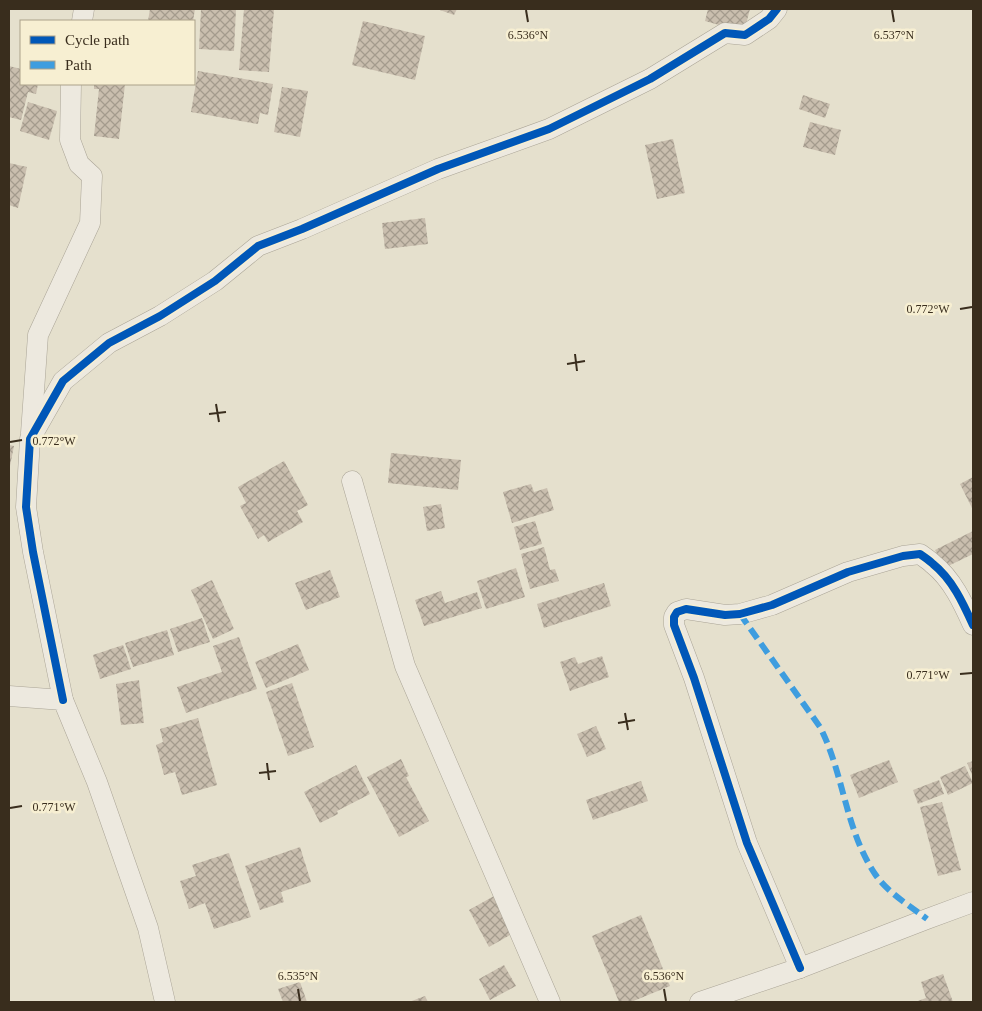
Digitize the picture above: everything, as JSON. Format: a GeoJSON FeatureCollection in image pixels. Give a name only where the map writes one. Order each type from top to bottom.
{"type":"FeatureCollection","features":[{"type":"Feature","properties":{"kind":"street"},"geometry":{"type":"LineString","coordinates":[[30,438],[63,381],[110,343],[160,316],[215,281],[258,246],[302,229],[438,169],[550,129],[650,79],[725,33],[746,35],[769,19],[777,9]]}},
{"type":"Feature","properties":{"kind":"street"},"geometry":{"type":"LineString","coordinates":[[72,85],[70,140],[79,164],[92,176],[90,223],[38,335],[26,507],[33,552],[63,700],[97,782],[148,928],[165,1002]]}},
{"type":"Feature","properties":{"kind":"street"},"geometry":{"type":"LineString","coordinates":[[352,481],[405,666],[550,1002]]}},
{"type":"Feature","properties":{"kind":"street"},"geometry":{"type":"LineString","coordinates":[[800,968],[747,843],[694,678],[674,625],[674,617],[677,612],[686,609],[725,615],[740,614],[772,605],[848,572],[903,556],[920,554],[944,574],[962,602],[973,625]]}},
{"type":"Feature","properties":{"kind":"street"},"geometry":{"type":"LineString","coordinates":[[9,696],[63,700]]}},
{"type":"Feature","properties":{"kind":"street"},"geometry":{"type":"LineString","coordinates":[[700,1002],[800,968],[973,902]]}},
{"type":"Feature","properties":{"kind":"building"},"geometry":{"type":"Polygon","coordinates":[[[150,9],[195,9],[193,20],[148,20],[150,9]]]}},
{"type":"Feature","properties":{"kind":"building"},"geometry":{"type":"Polygon","coordinates":[[[201,9],[236,9],[234,51],[199,49],[201,9]]]}},
{"type":"Feature","properties":{"kind":"building"},"geometry":{"type":"Polygon","coordinates":[[[244,9],[274,9],[269,72],[239,70],[244,9]]]}},
{"type":"Feature","properties":{"kind":"building"},"geometry":{"type":"Polygon","coordinates":[[[437,9],[457,9],[454,15],[437,9]]]}},
{"type":"Feature","properties":{"kind":"building"},"geometry":{"type":"Polygon","coordinates":[[[708,9],[750,9],[744,32],[705,21],[708,9]]]}},
{"type":"Feature","properties":{"kind":"building"},"geometry":{"type":"Polygon","coordinates":[[[363,21],[425,36],[415,80],[352,65],[363,21]]]}},
{"type":"Feature","properties":{"kind":"building"},"geometry":{"type":"Polygon","coordinates":[[[9,66],[20,69],[20,85],[38,85],[36,94],[28,92],[21,120],[9,117],[9,66]]]}},
{"type":"Feature","properties":{"kind":"building"},"geometry":{"type":"Polygon","coordinates":[[[198,71],[273,84],[268,115],[260,113],[258,124],[191,112],[198,71]]]}},
{"type":"Feature","properties":{"kind":"building"},"geometry":{"type":"Polygon","coordinates":[[[94,85],[125,85],[119,139],[94,136],[99,89],[94,89],[94,85]]]}},
{"type":"Feature","properties":{"kind":"building"},"geometry":{"type":"Polygon","coordinates":[[[282,87],[308,91],[300,137],[274,132],[282,87]]]}},
{"type":"Feature","properties":{"kind":"building"},"geometry":{"type":"Polygon","coordinates":[[[803,95],[830,104],[825,118],[799,109],[803,95]]]}},
{"type":"Feature","properties":{"kind":"building"},"geometry":{"type":"Polygon","coordinates":[[[28,102],[57,111],[49,140],[20,131],[28,102]]]}},
{"type":"Feature","properties":{"kind":"building"},"geometry":{"type":"Polygon","coordinates":[[[810,122],[841,130],[835,155],[803,147],[810,122]]]}},
{"type":"Feature","properties":{"kind":"building"},"geometry":{"type":"Polygon","coordinates":[[[673,139],[685,193],[657,199],[645,145],[673,139]]]}},
{"type":"Feature","properties":{"kind":"building"},"geometry":{"type":"Polygon","coordinates":[[[9,163],[27,167],[18,208],[9,205],[9,163]]]}},
{"type":"Feature","properties":{"kind":"building"},"geometry":{"type":"Polygon","coordinates":[[[425,218],[428,244],[385,249],[382,223],[425,218]]]}},
{"type":"Feature","properties":{"kind":"building"},"geometry":{"type":"Polygon","coordinates":[[[9,445],[14,446],[10,466],[9,466],[9,445]]]}},
{"type":"Feature","properties":{"kind":"building"},"geometry":{"type":"Polygon","coordinates":[[[391,453],[461,460],[458,490],[388,483],[391,453]]]}},
{"type":"Feature","properties":{"kind":"building"},"geometry":{"type":"Polygon","coordinates":[[[284,461],[308,505],[297,511],[303,522],[268,542],[264,535],[258,539],[240,506],[246,503],[238,487],[284,461]]]}},
{"type":"Feature","properties":{"kind":"building"},"geometry":{"type":"Polygon","coordinates":[[[973,477],[973,510],[960,484],[973,477]]]}},
{"type":"Feature","properties":{"kind":"building"},"geometry":{"type":"Polygon","coordinates":[[[531,484],[534,492],[547,488],[554,510],[512,523],[503,492],[531,484]]]}},
{"type":"Feature","properties":{"kind":"building"},"geometry":{"type":"Polygon","coordinates":[[[441,504],[445,528],[427,531],[423,507],[441,504]]]}},
{"type":"Feature","properties":{"kind":"building"},"geometry":{"type":"Polygon","coordinates":[[[535,521],[542,544],[520,550],[514,527],[535,521]]]}},
{"type":"Feature","properties":{"kind":"building"},"geometry":{"type":"Polygon","coordinates":[[[973,531],[973,554],[944,568],[935,550],[973,531]]]}},
{"type":"Feature","properties":{"kind":"building"},"geometry":{"type":"Polygon","coordinates":[[[544,547],[550,570],[555,569],[559,581],[530,589],[521,554],[544,547]]]}},
{"type":"Feature","properties":{"kind":"building"},"geometry":{"type":"Polygon","coordinates":[[[516,568],[525,597],[486,609],[477,581],[516,568]]]}},
{"type":"Feature","properties":{"kind":"building"},"geometry":{"type":"Polygon","coordinates":[[[330,570],[340,597],[306,610],[295,583],[330,570]]]}},
{"type":"Feature","properties":{"kind":"building"},"geometry":{"type":"Polygon","coordinates":[[[212,580],[234,629],[213,639],[191,590],[212,580]]]}},
{"type":"Feature","properties":{"kind":"building"},"geometry":{"type":"Polygon","coordinates":[[[604,583],[611,606],[544,628],[537,604],[604,583]]]}},
{"type":"Feature","properties":{"kind":"building"},"geometry":{"type":"Polygon","coordinates":[[[441,591],[445,603],[477,592],[482,608],[424,626],[415,600],[441,591]]]}},
{"type":"Feature","properties":{"kind":"building"},"geometry":{"type":"Polygon","coordinates":[[[202,618],[210,642],[178,652],[170,629],[202,618]]]}},
{"type":"Feature","properties":{"kind":"building"},"geometry":{"type":"Polygon","coordinates":[[[167,630],[174,655],[133,667],[125,643],[167,630]]]}},
{"type":"Feature","properties":{"kind":"building"},"geometry":{"type":"Polygon","coordinates":[[[239,637],[257,689],[186,713],[177,687],[222,672],[213,646],[239,637]]]}},
{"type":"Feature","properties":{"kind":"building"},"geometry":{"type":"Polygon","coordinates":[[[298,644],[309,670],[266,688],[255,662],[298,644]]]}},
{"type":"Feature","properties":{"kind":"building"},"geometry":{"type":"Polygon","coordinates":[[[123,645],[131,669],[100,679],[93,655],[123,645]]]}},
{"type":"Feature","properties":{"kind":"building"},"geometry":{"type":"Polygon","coordinates":[[[602,656],[609,677],[570,691],[560,662],[575,657],[578,664],[602,656]]]}},
{"type":"Feature","properties":{"kind":"building"},"geometry":{"type":"Polygon","coordinates":[[[139,680],[144,723],[121,725],[116,684],[139,680]]]}},
{"type":"Feature","properties":{"kind":"building"},"geometry":{"type":"Polygon","coordinates":[[[292,683],[314,747],[288,756],[266,692],[292,683]]]}},
{"type":"Feature","properties":{"kind":"building"},"geometry":{"type":"Polygon","coordinates":[[[198,718],[217,785],[182,795],[175,772],[164,775],[156,745],[163,742],[160,729],[198,718]]]}},
{"type":"Feature","properties":{"kind":"building"},"geometry":{"type":"Polygon","coordinates":[[[596,726],[606,749],[587,757],[577,734],[596,726]]]}},
{"type":"Feature","properties":{"kind":"building"},"geometry":{"type":"Polygon","coordinates":[[[401,759],[409,776],[406,777],[429,821],[399,837],[367,777],[401,759]]]}},
{"type":"Feature","properties":{"kind":"building"},"geometry":{"type":"Polygon","coordinates":[[[889,760],[898,782],[859,798],[850,775],[889,760]]]}},
{"type":"Feature","properties":{"kind":"building"},"geometry":{"type":"Polygon","coordinates":[[[973,761],[973,777],[967,763],[973,761]]]}},
{"type":"Feature","properties":{"kind":"building"},"geometry":{"type":"Polygon","coordinates":[[[356,765],[370,794],[337,811],[338,814],[320,823],[304,792],[356,765]]]}},
{"type":"Feature","properties":{"kind":"building"},"geometry":{"type":"Polygon","coordinates":[[[965,766],[973,783],[948,795],[940,777],[965,766]]]}},
{"type":"Feature","properties":{"kind":"building"},"geometry":{"type":"Polygon","coordinates":[[[939,780],[944,794],[918,804],[913,790],[939,780]]]}},
{"type":"Feature","properties":{"kind":"building"},"geometry":{"type":"Polygon","coordinates":[[[641,781],[648,801],[593,820],[586,800],[641,781]]]}},
{"type":"Feature","properties":{"kind":"building"},"geometry":{"type":"Polygon","coordinates":[[[942,802],[961,870],[938,876],[920,807],[942,802]]]}},
{"type":"Feature","properties":{"kind":"building"},"geometry":{"type":"Polygon","coordinates":[[[300,847],[311,882],[281,892],[284,902],[260,910],[245,866],[300,847]]]}},
{"type":"Feature","properties":{"kind":"building"},"geometry":{"type":"Polygon","coordinates":[[[229,853],[251,917],[214,929],[205,903],[189,909],[180,881],[196,876],[192,865],[229,853]]]}},
{"type":"Feature","properties":{"kind":"building"},"geometry":{"type":"Polygon","coordinates":[[[494,896],[515,932],[489,947],[469,910],[494,896]]]}},
{"type":"Feature","properties":{"kind":"building"},"geometry":{"type":"Polygon","coordinates":[[[641,915],[670,986],[631,1002],[619,1002],[592,936],[641,915]]]}},
{"type":"Feature","properties":{"kind":"building"},"geometry":{"type":"Polygon","coordinates":[[[504,965],[516,986],[490,1000],[479,979],[504,965]]]}},
{"type":"Feature","properties":{"kind":"building"},"geometry":{"type":"Polygon","coordinates":[[[943,974],[953,1002],[915,1002],[926,998],[921,982],[943,974]]]}},
{"type":"Feature","properties":{"kind":"building"},"geometry":{"type":"Polygon","coordinates":[[[300,982],[307,1002],[283,1002],[278,989],[300,982]]]}},
{"type":"Feature","properties":{"kind":"building"},"geometry":{"type":"Polygon","coordinates":[[[425,996],[428,1002],[409,1002],[425,996]]]}},
{"type":"Feature","properties":{"kind":"marked path"},"geometry":{"type":"LineString","coordinates":[[740,614],[820,727],[834,763],[857,839],[875,874],[892,893],[927,919]]}},
{"type":"Feature","properties":{"kind":"cycle path"},"geometry":{"type":"LineString","coordinates":[[63,700],[33,552],[26,507],[30,439],[63,381],[109,343],[160,316],[215,281],[258,246],[302,229],[438,169],[549,129],[650,79],[725,33],[745,35],[769,19],[777,9]]}},
{"type":"Feature","properties":{"kind":"cycle path"},"geometry":{"type":"LineString","coordinates":[[800,968],[747,843],[694,678],[674,625],[674,617],[677,612],[686,609],[725,615],[740,614],[772,605],[848,572],[903,556],[920,554],[946,577],[961,600],[973,625]]}}]}
